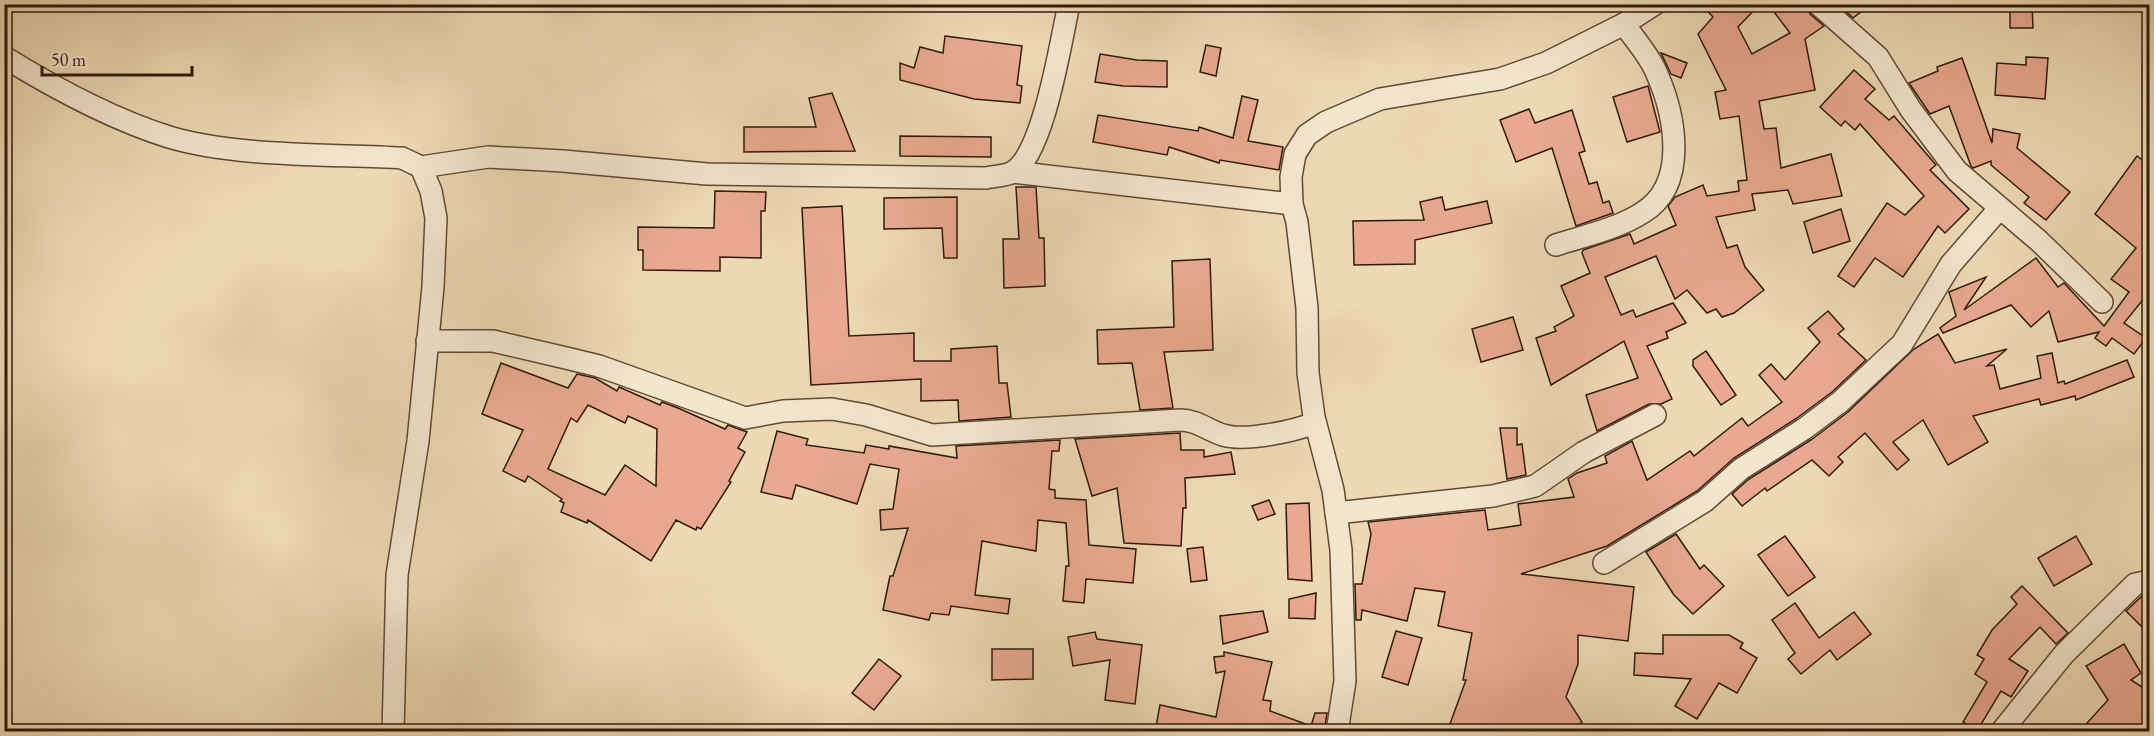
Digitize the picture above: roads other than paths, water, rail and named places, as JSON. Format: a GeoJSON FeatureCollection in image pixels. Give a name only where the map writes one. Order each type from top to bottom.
{"type":"FeatureCollection","features":[{"type":"Feature","properties":{"kind":"street"},"geometry":{"type":"LineString","coordinates":[[1013,172],[1025,159],[1037,135],[1048,99],[1069,4]]}},
{"type":"Feature","properties":{"kind":"street"},"geometry":{"type":"LineString","coordinates":[[1337,732],[1345,681],[1341,550],[1333,490],[1315,423],[1308,373],[1302,261],[1292,204],[1291,177],[1295,154],[1307,135],[1326,122],[1380,99],[1500,79],[1546,63],[1624,24],[1655,4]]}},
{"type":"Feature","properties":{"kind":"street"},"geometry":{"type":"LineString","coordinates":[[1818,4],[1878,57],[1911,110],[1957,171],[2039,241],[2102,302]]}},
{"type":"Feature","properties":{"kind":"street"},"geometry":{"type":"LineString","coordinates":[[1556,245],[1642,213],[1665,188],[1675,153],[1671,116],[1657,73],[1624,24]]}},
{"type":"Feature","properties":{"kind":"street"},"geometry":{"type":"LineString","coordinates":[[4,57],[54,87],[170,137],[237,149],[402,158],[421,167],[489,157],[707,174],[986,178],[1013,172],[1292,204]]}},
{"type":"Feature","properties":{"kind":"street"},"geometry":{"type":"LineString","coordinates":[[393,732],[397,576],[418,441],[433,287],[436,218],[431,191],[421,167]]}},
{"type":"Feature","properties":{"kind":"street"},"geometry":{"type":"LineString","coordinates":[[1604,563],[1705,501],[1741,469],[1804,429],[1840,402],[1902,344],[1951,264],[1999,209]]}},
{"type":"Feature","properties":{"kind":"street"},"geometry":{"type":"LineString","coordinates":[[427,341],[493,341],[577,361],[745,418],[783,411],[832,410],[866,416],[932,435],[1193,420],[1214,432],[1241,437],[1299,429],[1315,423]]}},
{"type":"Feature","properties":{"kind":"street"},"geometry":{"type":"LineString","coordinates":[[1336,513],[1518,491],[1535,486],[1584,452],[1655,415]]}},
{"type":"Feature","properties":{"kind":"street"},"geometry":{"type":"LineString","coordinates":[[2001,732],[2064,654],[2135,584],[2150,581]]}}]}
